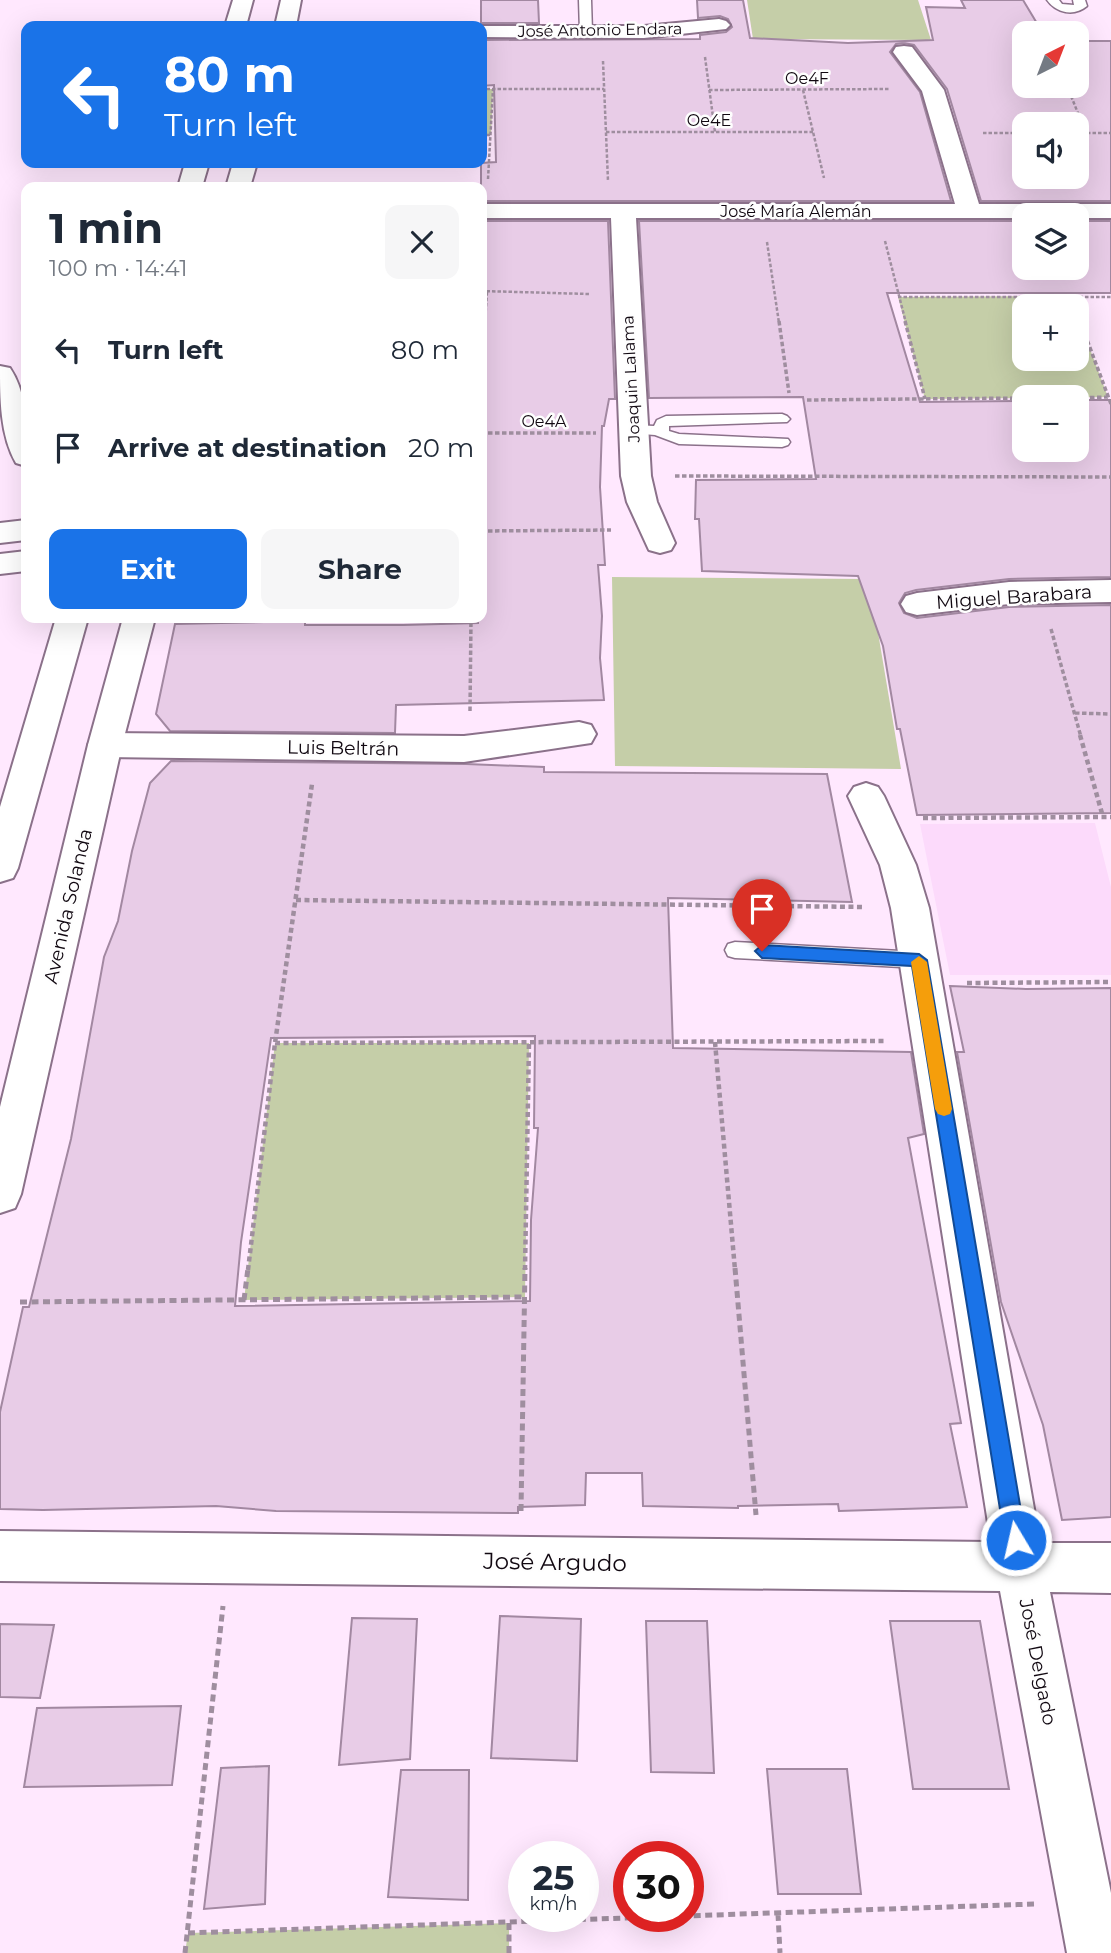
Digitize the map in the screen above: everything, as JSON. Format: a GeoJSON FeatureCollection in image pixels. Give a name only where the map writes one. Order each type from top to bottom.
{"type":"FeatureCollection","features":[{"type":"Feature","properties":{"kind":"street"},"geometry":{"type":"LineString","coordinates":[[237,21],[243,0]]}},
{"type":"Feature","properties":{"kind":"street"},"geometry":{"type":"LineString","coordinates":[[287,21],[291,0]]}},
{"type":"Feature","properties":{"kind":"street","name":"José Antonio Endara"},"geometry":{"type":"LineString","coordinates":[[487,32],[644,32],[719,25]]}},
{"type":"Feature","properties":{"kind":"street"},"geometry":{"type":"LineString","coordinates":[[904,52],[933,90],[969,211]]}},
{"type":"Feature","properties":{"kind":"street","name":"José María Alemán"},"geometry":{"type":"LineString","coordinates":[[487,211],[1111,211]]}},
{"type":"Feature","properties":{"kind":"street","name":"Joaquin Lalama"},"geometry":{"type":"LineString","coordinates":[[624,211],[636,476],[642,502],[660,543]]}},
{"type":"Feature","properties":{"kind":"street"},"geometry":{"type":"LineString","coordinates":[[0,374],[5,404],[21,444]]}},
{"type":"Feature","properties":{"kind":"street"},"geometry":{"type":"LineString","coordinates":[[0,533],[21,531]]}},
{"type":"Feature","properties":{"kind":"street"},"geometry":{"type":"LineString","coordinates":[[0,564],[21,562]]}},
{"type":"Feature","properties":{"kind":"street","name":"Miguel Barabara"},"geometry":{"type":"LineString","coordinates":[[917,604],[1009,593],[1111,591]]}},
{"type":"Feature","properties":{"kind":"street"},"geometry":{"type":"LineString","coordinates":[[0,868],[71,623]]}},
{"type":"Feature","properties":{"kind":"street","name":"Avenida Solanda"},"geometry":{"type":"LineString","coordinates":[[0,1194],[106,745],[152,623]]}},
{"type":"Feature","properties":{"kind":"street","name":"Luis Beltrán"},"geometry":{"type":"LineString","coordinates":[[106,745],[464,749],[579,734]]}},
{"type":"Feature","properties":{"kind":"street","name":"José Delgado"},"geometry":{"type":"LineString","coordinates":[[866,796],[898,865],[910,908],[1020,1567],[1094,1953]]}},
{"type":"Feature","properties":{"kind":"street","name":"José Argudo"},"geometry":{"type":"LineString","coordinates":[[0,1556],[1111,1568]]}},
{"type":"Feature","properties":{"kind":"lane"},"geometry":{"type":"LineString","coordinates":[[585,0],[586,32]]}},
{"type":"Feature","properties":{"kind":"lane"},"geometry":{"type":"LineString","coordinates":[[1053,0],[1058,7],[1076,9],[1081,6],[1079,0]]}},
{"type":"Feature","properties":{"kind":"lane"},"geometry":{"type":"LineString","coordinates":[[634,431],[666,421],[782,419]]}},
{"type":"Feature","properties":{"kind":"lane"},"geometry":{"type":"LineString","coordinates":[[634,431],[671,439],[782,442]]}},
{"type":"Feature","properties":{"kind":"lane"},"geometry":{"type":"LineString","coordinates":[[735,950],[919,960]]}},
{"type":"Feature","properties":{"kind":"path"},"geometry":{"type":"LineString","coordinates":[[603,49],[608,184]]}},
{"type":"Feature","properties":{"kind":"path"},"geometry":{"type":"LineString","coordinates":[[704,51],[715,132]]}},
{"type":"Feature","properties":{"kind":"path"},"geometry":{"type":"LineString","coordinates":[[487,89],[604,89]]}},
{"type":"Feature","properties":{"kind":"path"},"geometry":{"type":"LineString","coordinates":[[488,183],[493,89]]}},
{"type":"Feature","properties":{"kind":"path","name":"Oe4F"},"geometry":{"type":"LineString","coordinates":[[709,90],[891,89]]}},
{"type":"Feature","properties":{"kind":"path"},"geometry":{"type":"LineString","coordinates":[[803,90],[825,184]]}},
{"type":"Feature","properties":{"kind":"path","name":"Oe4E"},"geometry":{"type":"LineString","coordinates":[[606,132],[813,132]]}},
{"type":"Feature","properties":{"kind":"path"},"geometry":{"type":"LineString","coordinates":[[1089,133],[1111,132]]}},
{"type":"Feature","properties":{"kind":"path"},"geometry":{"type":"LineString","coordinates":[[972,133],[1012,133]]}},
{"type":"Feature","properties":{"kind":"path"},"geometry":{"type":"LineString","coordinates":[[884,237],[925,399]]}},
{"type":"Feature","properties":{"kind":"path"},"geometry":{"type":"LineString","coordinates":[[766,239],[790,400]]}},
{"type":"Feature","properties":{"kind":"path"},"geometry":{"type":"LineString","coordinates":[[487,292],[590,294]]}},
{"type":"Feature","properties":{"kind":"path"},"geometry":{"type":"LineString","coordinates":[[898,297],[1012,296]]}},
{"type":"Feature","properties":{"kind":"path"},"geometry":{"type":"LineString","coordinates":[[1089,296],[1111,297]]}},
{"type":"Feature","properties":{"kind":"path"},"geometry":{"type":"LineString","coordinates":[[1089,347],[1111,404]]}},
{"type":"Feature","properties":{"kind":"path"},"geometry":{"type":"LineString","coordinates":[[1089,398],[1108,397]]}},
{"type":"Feature","properties":{"kind":"path"},"geometry":{"type":"LineString","coordinates":[[803,400],[1012,398]]}},
{"type":"Feature","properties":{"kind":"path","name":"Oe4A"},"geometry":{"type":"LineString","coordinates":[[487,433],[634,431]]}},
{"type":"Feature","properties":{"kind":"path"},"geometry":{"type":"LineString","coordinates":[[670,476],[1111,477]]}},
{"type":"Feature","properties":{"kind":"path"},"geometry":{"type":"LineString","coordinates":[[487,531],[611,530]]}},
{"type":"Feature","properties":{"kind":"path"},"geometry":{"type":"LineString","coordinates":[[470,724],[471,623]]}},
{"type":"Feature","properties":{"kind":"path"},"geometry":{"type":"LineString","coordinates":[[1050,626],[1103,817]]}},
{"type":"Feature","properties":{"kind":"path"},"geometry":{"type":"LineString","coordinates":[[1075,713],[1111,713]]}},
{"type":"Feature","properties":{"kind":"path"},"geometry":{"type":"LineString","coordinates":[[244,1300],[275,1043],[313,780]]}},
{"type":"Feature","properties":{"kind":"path"},"geometry":{"type":"LineString","coordinates":[[911,818],[1111,817]]}},
{"type":"Feature","properties":{"kind":"path"},"geometry":{"type":"LineString","coordinates":[[296,900],[866,907]]}},
{"type":"Feature","properties":{"kind":"path"},"geometry":{"type":"LineString","coordinates":[[959,983],[1111,982]]}},
{"type":"Feature","properties":{"kind":"path"},"geometry":{"type":"LineString","coordinates":[[275,1043],[899,1041]]}},
{"type":"Feature","properties":{"kind":"path"},"geometry":{"type":"LineString","coordinates":[[715,1042],[756,1518]]}},
{"type":"Feature","properties":{"kind":"path"},"geometry":{"type":"LineString","coordinates":[[521,1517],[529,1043]]}},
{"type":"Feature","properties":{"kind":"path"},"geometry":{"type":"LineString","coordinates":[[20,1302],[525,1297]]}},
{"type":"Feature","properties":{"kind":"path"},"geometry":{"type":"LineString","coordinates":[[185,1953],[223,1604]]}},
{"type":"Feature","properties":{"kind":"path"},"geometry":{"type":"LineString","coordinates":[[599,1920],[1037,1904]]}},
{"type":"Feature","properties":{"kind":"path"},"geometry":{"type":"LineString","coordinates":[[778,1914],[780,1953]]}},
{"type":"Feature","properties":{"kind":"path"},"geometry":{"type":"LineString","coordinates":[[188,1933],[508,1923]]}},
{"type":"Feature","properties":{"kind":"path"},"geometry":{"type":"LineString","coordinates":[[509,1932],[509,1953]]}},
{"type":"Feature","properties":{"kind":"shaded area"},"geometry":{"type":"Polygon","coordinates":[[[1095,823],[1111,887],[1111,975],[950,975],[920,824],[1095,823]]]}},
{"type":"Feature","properties":{"kind":"green space"},"geometry":{"type":"Polygon","coordinates":[[[747,0],[918,0],[931,40],[753,39],[747,0]]]}},
{"type":"Feature","properties":{"kind":"green space"},"geometry":{"type":"Polygon","coordinates":[[[487,89],[493,89],[491,135],[487,135],[487,89]]]}},
{"type":"Feature","properties":{"kind":"green space"},"geometry":{"type":"Polygon","coordinates":[[[1012,296],[1012,371],[1089,371],[1089,347],[1108,397],[1089,397],[1089,385],[1012,385],[1012,398],[925,399],[898,297],[1012,296]]]}},
{"type":"Feature","properties":{"kind":"green space"},"geometry":{"type":"Polygon","coordinates":[[[612,577],[869,579],[901,769],[615,766],[612,577]]]}},
{"type":"Feature","properties":{"kind":"green space"},"geometry":{"type":"Polygon","coordinates":[[[275,1043],[529,1043],[525,1297],[244,1300],[275,1043]]]}},
{"type":"Feature","properties":{"kind":"green space"},"geometry":{"type":"Polygon","coordinates":[[[508,1923],[509,1953],[185,1953],[188,1933],[508,1923]]]}},
{"type":"Feature","properties":{"kind":"building"},"geometry":{"type":"Polygon","coordinates":[[[481,0],[538,0],[539,23],[481,21],[481,0]]]}},
{"type":"Feature","properties":{"kind":"building"},"geometry":{"type":"Polygon","coordinates":[[[697,0],[743,0],[750,38],[848,43],[933,40],[926,7],[965,8],[961,0],[1023,0],[1036,21],[1012,21],[1012,98],[1089,98],[1089,41],[1111,41],[1111,201],[981,201],[947,89],[914,45],[904,43],[896,44],[890,52],[920,92],[951,201],[487,201],[487,182],[481,182],[481,168],[487,168],[487,163],[496,162],[494,85],[487,86],[487,40],[700,39],[700,35],[726,32],[732,27],[728,19],[720,16],[698,18],[697,0]]]}},
{"type":"Feature","properties":{"kind":"building"},"geometry":{"type":"Polygon","coordinates":[[[487,221],[608,221],[615,399],[609,399],[602,426],[600,487],[605,565],[598,565],[602,616],[600,658],[604,700],[396,705],[395,733],[170,731],[156,714],[175,624],[487,623],[487,221]]]}},
{"type":"Feature","properties":{"kind":"building"},"geometry":{"type":"Polygon","coordinates":[[[639,221],[1012,221],[1012,280],[1089,280],[1089,221],[1111,221],[1111,293],[887,293],[920,402],[1012,401],[1012,462],[1089,462],[1089,400],[1111,400],[1111,577],[1009,579],[916,590],[905,593],[899,603],[904,613],[917,618],[1009,607],[1111,605],[1111,813],[917,815],[900,729],[897,729],[883,646],[858,576],[702,571],[699,519],[695,519],[696,480],[816,479],[803,397],[649,398],[639,221]]]}},
{"type":"Feature","properties":{"kind":"building"},"geometry":{"type":"Polygon","coordinates":[[[171,761],[466,764],[544,767],[544,772],[827,774],[852,902],[668,898],[673,1048],[911,1052],[924,1134],[908,1138],[961,1423],[950,1424],[967,1507],[839,1511],[838,1504],[738,1508],[643,1506],[642,1473],[586,1473],[585,1505],[518,1507],[518,1513],[276,1511],[216,1506],[0,1509],[0,1412],[23,1307],[29,1307],[71,1139],[104,957],[118,921],[132,851],[150,783],[171,761]],[[535,1036],[271,1038],[241,1242],[235,1306],[530,1301],[531,1220],[538,1128],[534,1128],[535,1036]]]}},
{"type":"Feature","properties":{"kind":"building"},"geometry":{"type":"Polygon","coordinates":[[[950,986],[1111,988],[1111,1517],[1062,1520],[1043,1425],[1001,1302],[957,1052],[964,1052],[950,986]]]}},
{"type":"Feature","properties":{"kind":"building"},"geometry":{"type":"Polygon","coordinates":[[[500,1616],[581,1619],[577,1761],[491,1758],[500,1616]]]}},
{"type":"Feature","properties":{"kind":"building"},"geometry":{"type":"Polygon","coordinates":[[[352,1618],[417,1619],[410,1759],[339,1765],[352,1618]]]}},
{"type":"Feature","properties":{"kind":"building"},"geometry":{"type":"Polygon","coordinates":[[[646,1621],[707,1621],[714,1773],[651,1772],[646,1621]]]}},
{"type":"Feature","properties":{"kind":"building"},"geometry":{"type":"Polygon","coordinates":[[[890,1621],[980,1621],[1009,1789],[913,1789],[890,1621]]]}},
{"type":"Feature","properties":{"kind":"building"},"geometry":{"type":"Polygon","coordinates":[[[0,1624],[54,1625],[40,1698],[0,1697],[0,1624]]]}},
{"type":"Feature","properties":{"kind":"building"},"geometry":{"type":"Polygon","coordinates":[[[181,1706],[172,1785],[24,1787],[37,1708],[181,1706]]]}},
{"type":"Feature","properties":{"kind":"building"},"geometry":{"type":"Polygon","coordinates":[[[269,1766],[265,1904],[204,1909],[221,1768],[269,1766]]]}},
{"type":"Feature","properties":{"kind":"building"},"geometry":{"type":"Polygon","coordinates":[[[767,1769],[847,1769],[861,1894],[778,1894],[767,1769]]]}},
{"type":"Feature","properties":{"kind":"building"},"geometry":{"type":"Polygon","coordinates":[[[401,1770],[469,1770],[468,1900],[388,1897],[401,1770]]]}},
{"type":"Feature","properties":{"kind":"slow traffic"},"geometry":{"type":"LineString","coordinates":[[919,962],[944,1109]]}},
{"type":"Feature","properties":{"kind":"route"},"geometry":{"type":"LineString","coordinates":[[762,951],[919,960],[1016,1540]]}}]}
